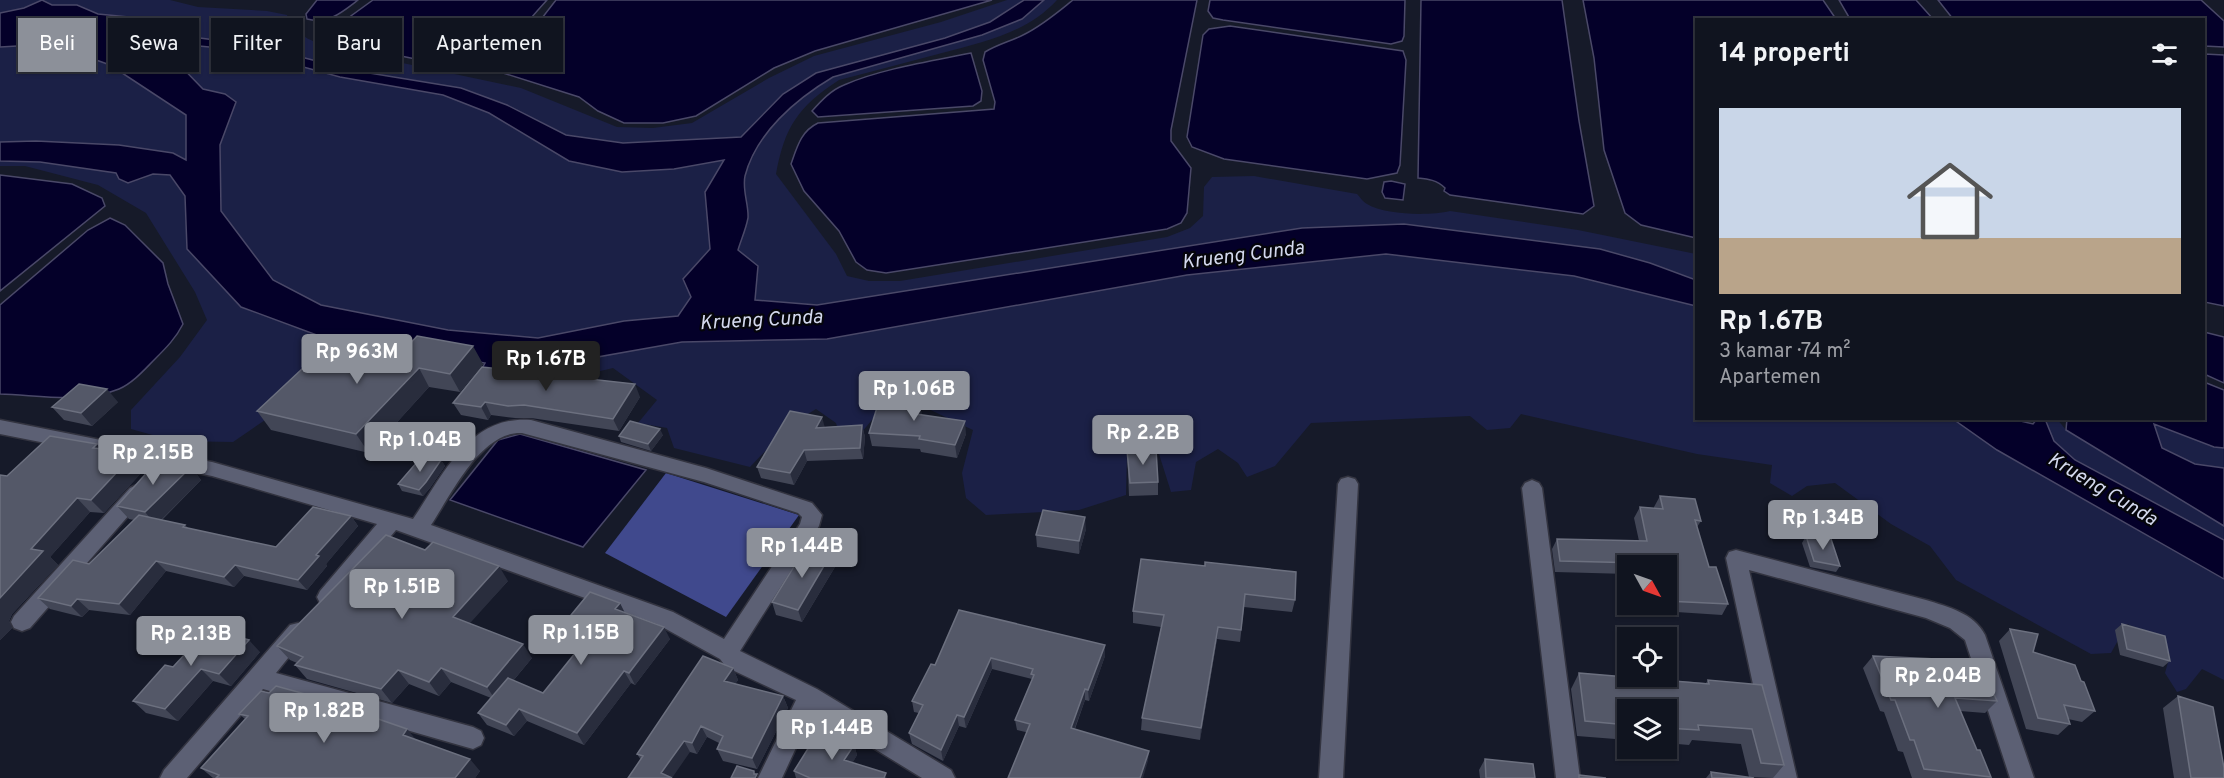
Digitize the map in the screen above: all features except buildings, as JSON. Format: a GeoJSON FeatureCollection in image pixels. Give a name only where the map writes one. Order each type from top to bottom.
{"type":"FeatureCollection","features":[{"type":"Feature","properties":{"kind":"street"},"geometry":{"type":"LineString","coordinates":[[418,528],[471,451],[496,430],[513,425],[706,475],[806,508],[812,515],[808,526],[728,652]]}},
{"type":"Feature","properties":{"kind":"street"},"geometry":{"type":"LineString","coordinates":[[0,427],[212,469],[418,528],[665,618],[728,652],[734,660],[809,696],[943,778]]}},
{"type":"Feature","properties":{"kind":"street"},"geometry":{"type":"LineString","coordinates":[[22,622],[166,460]]}},
{"type":"Feature","properties":{"kind":"street"},"geometry":{"type":"LineString","coordinates":[[1331,778],[1348,484]]}},
{"type":"Feature","properties":{"kind":"street"},"geometry":{"type":"LineString","coordinates":[[1532,488],[1568,778]]}},
{"type":"Feature","properties":{"kind":"street"},"geometry":{"type":"LineString","coordinates":[[172,778],[392,521]]}},
{"type":"Feature","properties":{"kind":"street"},"geometry":{"type":"LineString","coordinates":[[1785,778],[1736,558],[1952,617],[1967,626],[1974,635],[2022,778]]}},
{"type":"Feature","properties":{"kind":"street"},"geometry":{"type":"LineString","coordinates":[[259,678],[473,738]]}},
{"type":"Feature","properties":{"kind":"street"},"geometry":{"type":"LineString","coordinates":[[770,778],[809,696]]}},
{"type":"Feature","properties":{"kind":"shaded area"},"geometry":{"type":"Polygon","coordinates":[[[0,0],[42,0],[24,8],[0,13],[0,0]]]}},
{"type":"Feature","properties":{"kind":"shaded area"},"geometry":{"type":"Polygon","coordinates":[[[42,0],[170,0],[198,7],[267,11],[287,15],[288,18],[211,18],[211,40],[199,38],[199,18],[142,18],[98,14],[77,5],[52,5],[42,0]]]}},
{"type":"Feature","properties":{"kind":"shaded area"},"geometry":{"type":"Polygon","coordinates":[[[1007,0],[1024,0],[990,22],[945,38],[816,73],[741,137],[623,143],[566,135],[507,105],[461,88],[363,72],[402,72],[402,63],[414,65],[414,72],[445,72],[521,88],[617,127],[653,128],[692,123],[769,78],[814,56],[941,22],[1007,0]]]}},
{"type":"Feature","properties":{"kind":"shaded area"},"geometry":{"type":"Polygon","coordinates":[[[1044,0],[1057,0],[1032,21],[1004,35],[839,80],[813,99],[796,119],[784,143],[776,174],[836,254],[847,276],[869,281],[900,281],[1167,237],[1190,228],[1203,216],[1204,187],[1212,177],[1254,176],[1357,194],[1363,201],[1375,208],[1396,212],[1419,214],[1450,211],[1578,230],[1695,254],[1695,280],[1650,263],[1600,249],[1302,228],[866,299],[817,305],[755,300],[758,266],[738,250],[748,218],[745,176],[758,145],[779,119],[805,96],[833,77],[982,35],[1022,19],[1044,0]]]}},
{"type":"Feature","properties":{"kind":"shaded area"},"geometry":{"type":"Polygon","coordinates":[[[303,36],[315,42],[315,61],[303,58],[303,36]]]}},
{"type":"Feature","properties":{"kind":"shaded area"},"geometry":{"type":"Polygon","coordinates":[[[18,46],[18,72],[96,72],[96,60],[108,64],[108,72],[121,72],[186,115],[186,161],[36,141],[0,142],[0,47],[18,46]]]}},
{"type":"Feature","properties":{"kind":"shaded area"},"geometry":{"type":"Polygon","coordinates":[[[199,46],[211,47],[211,72],[303,72],[303,67],[315,70],[315,72],[443,95],[489,113],[569,161],[674,169],[724,160],[710,228],[710,249],[683,279],[691,297],[678,316],[624,321],[538,338],[448,330],[321,305],[273,280],[221,211],[220,145],[236,102],[225,94],[203,89],[187,72],[199,72],[199,46]]]}},
{"type":"Feature","properties":{"kind":"shaded area"},"geometry":{"type":"Polygon","coordinates":[[[0,161],[40,162],[116,173],[140,180],[153,174],[170,175],[185,196],[187,249],[241,307],[341,344],[268,418],[233,442],[174,441],[131,429],[131,410],[180,357],[207,320],[195,292],[146,213],[98,185],[25,166],[0,166],[0,161]]]}},
{"type":"Feature","properties":{"kind":"shaded area"},"geometry":{"type":"Polygon","coordinates":[[[1386,254],[1574,276],[1695,306],[1695,420],[1954,420],[1997,450],[2224,579],[2224,680],[2202,669],[2186,689],[2177,692],[2165,673],[2170,655],[2158,637],[2127,624],[2111,653],[2091,654],[1956,580],[1930,546],[1891,524],[1835,483],[1807,486],[1792,496],[1770,483],[1772,465],[1697,454],[1521,414],[1510,428],[1487,430],[1470,416],[1311,423],[1275,466],[1247,477],[1238,463],[1218,449],[1196,462],[1191,490],[1171,492],[1159,454],[1127,454],[1126,495],[1079,510],[986,515],[966,498],[962,473],[973,430],[920,405],[882,408],[861,433],[841,439],[836,423],[816,409],[790,425],[750,467],[674,448],[667,428],[638,423],[657,400],[613,368],[563,380],[496,375],[682,342],[827,339],[1187,275],[1386,254]]]}},
{"type":"Feature","properties":{"kind":"shaded area"},"geometry":{"type":"Polygon","coordinates":[[[2045,420],[2058,420],[2066,430],[2224,526],[2224,540],[2075,460],[2054,441],[2045,420]]]}},
{"type":"Feature","properties":{"kind":"shaded area"},"geometry":{"type":"Polygon","coordinates":[[[2154,423],[2214,447],[2224,448],[2224,468],[2195,464],[2162,448],[2154,423]]]}},
{"type":"Feature","properties":{"kind":"shaded area"},"geometry":{"type":"Polygon","coordinates":[[[666,473],[799,515],[726,617],[605,553],[666,473]]]}},
{"type":"Feature","properties":{"kind":"water"},"geometry":{"type":"Polygon","coordinates":[[[42,0],[52,5],[77,5],[98,14],[139,18],[108,18],[108,64],[96,60],[96,18],[18,18],[18,46],[0,47],[0,13],[24,8],[42,0]]]}},
{"type":"Feature","properties":{"kind":"water"},"geometry":{"type":"Polygon","coordinates":[[[317,0],[358,0],[330,18],[307,19],[306,14],[317,0]]]}},
{"type":"Feature","properties":{"kind":"water"},"geometry":{"type":"Polygon","coordinates":[[[373,0],[547,0],[531,18],[414,18],[414,59],[402,56],[402,18],[348,18],[373,0]]]}},
{"type":"Feature","properties":{"kind":"water"},"geometry":{"type":"Polygon","coordinates":[[[556,0],[992,0],[815,51],[774,68],[696,116],[663,123],[624,123],[598,111],[579,97],[500,72],[563,72],[563,18],[542,18],[556,0]]]}},
{"type":"Feature","properties":{"kind":"water","name":"Krueng Cunda"},"geometry":{"type":"Polygon","coordinates":[[[1024,0],[1044,0],[1022,19],[982,35],[833,77],[805,96],[779,119],[758,145],[745,176],[748,218],[738,250],[758,266],[755,300],[817,305],[1302,228],[1404,224],[1600,249],[1650,263],[1695,280],[1695,306],[1574,276],[1386,254],[1187,275],[827,339],[682,342],[496,375],[480,372],[485,363],[426,353],[419,360],[341,344],[241,307],[187,249],[185,196],[170,175],[153,174],[128,183],[119,179],[116,173],[40,162],[0,161],[0,142],[36,141],[119,145],[173,153],[186,160],[186,115],[121,72],[187,72],[203,89],[225,94],[236,102],[220,145],[221,211],[273,280],[321,305],[448,330],[538,338],[624,321],[678,316],[691,297],[683,279],[710,249],[705,192],[724,160],[674,169],[622,172],[569,161],[489,113],[443,95],[322,72],[363,72],[461,88],[507,105],[566,135],[623,143],[741,137],[783,94],[816,73],[945,38],[990,22],[1024,0]]]}},
{"type":"Feature","properties":{"kind":"water"},"geometry":{"type":"Polygon","coordinates":[[[1073,0],[1197,0],[1171,130],[1171,141],[1191,168],[1187,213],[1181,223],[1167,229],[886,273],[867,270],[856,262],[839,231],[804,191],[791,164],[807,130],[818,123],[994,109],[995,102],[983,60],[985,52],[1032,30],[1073,0]]]}},
{"type":"Feature","properties":{"kind":"water"},"geometry":{"type":"Polygon","coordinates":[[[1210,0],[1405,0],[1404,36],[1402,41],[1391,44],[1223,20],[1213,18],[1208,11],[1210,0]]]}},
{"type":"Feature","properties":{"kind":"water"},"geometry":{"type":"Polygon","coordinates":[[[1421,0],[1562,0],[1594,206],[1583,214],[1450,195],[1439,183],[1418,178],[1421,0]]]}},
{"type":"Feature","properties":{"kind":"water"},"geometry":{"type":"Polygon","coordinates":[[[1583,0],[1823,0],[1835,18],[1695,18],[1695,238],[1641,225],[1625,213],[1604,150],[1594,58],[1583,0]]]}},
{"type":"Feature","properties":{"kind":"water"},"geometry":{"type":"Polygon","coordinates":[[[1839,0],[1916,0],[1932,18],[1849,18],[1839,0]]]}},
{"type":"Feature","properties":{"kind":"water"},"geometry":{"type":"Polygon","coordinates":[[[1938,0],[2201,0],[2224,21],[2224,47],[2205,46],[2205,18],[1952,18],[1938,0]]]}},
{"type":"Feature","properties":{"kind":"water"},"geometry":{"type":"Polygon","coordinates":[[[1230,26],[1403,51],[1406,60],[1400,165],[1397,173],[1367,179],[1224,159],[1192,147],[1187,137],[1203,35],[1209,29],[1230,26]]]}},
{"type":"Feature","properties":{"kind":"water"},"geometry":{"type":"Polygon","coordinates":[[[199,38],[211,39],[211,47],[199,46],[199,38]]]}},
{"type":"Feature","properties":{"kind":"water"},"geometry":{"type":"Polygon","coordinates":[[[971,53],[982,91],[981,101],[973,106],[818,117],[812,111],[835,90],[858,79],[906,66],[971,53]]]}},
{"type":"Feature","properties":{"kind":"water"},"geometry":{"type":"Polygon","coordinates":[[[2205,54],[2224,55],[2224,306],[2205,302],[2205,54]]]}},
{"type":"Feature","properties":{"kind":"water"},"geometry":{"type":"Polygon","coordinates":[[[303,58],[315,61],[315,70],[303,67],[303,58]]]}},
{"type":"Feature","properties":{"kind":"water"},"geometry":{"type":"Polygon","coordinates":[[[0,175],[72,184],[102,198],[105,206],[0,291],[0,175]]]}},
{"type":"Feature","properties":{"kind":"water"},"geometry":{"type":"Polygon","coordinates":[[[1384,182],[1405,184],[1403,200],[1385,198],[1382,192],[1384,182]]]}},
{"type":"Feature","properties":{"kind":"water"},"geometry":{"type":"Polygon","coordinates":[[[110,218],[125,225],[163,263],[183,324],[180,329],[167,347],[143,371],[119,389],[105,394],[75,397],[0,394],[0,305],[88,230],[110,218]]]}},
{"type":"Feature","properties":{"kind":"water"},"geometry":{"type":"Polygon","coordinates":[[[2205,332],[2224,337],[2224,383],[2205,374],[2205,332]]]}},
{"type":"Feature","properties":{"kind":"water"},"geometry":{"type":"Polygon","coordinates":[[[2205,382],[2224,390],[2224,448],[2214,447],[2154,424],[2162,448],[2195,464],[2224,468],[2224,526],[2066,430],[2067,420],[2205,420],[2205,382]]]}},
{"type":"Feature","properties":{"kind":"water","name":"Krueng Cunda"},"geometry":{"type":"Polygon","coordinates":[[[1954,420],[2016,420],[2033,424],[2036,420],[2045,420],[2054,441],[2075,460],[2224,540],[2224,579],[1997,450],[1954,420]]]}},
{"type":"Feature","properties":{"kind":"water"},"geometry":{"type":"Polygon","coordinates":[[[520,434],[646,470],[583,547],[450,500],[498,440],[520,434]]]}}]}
